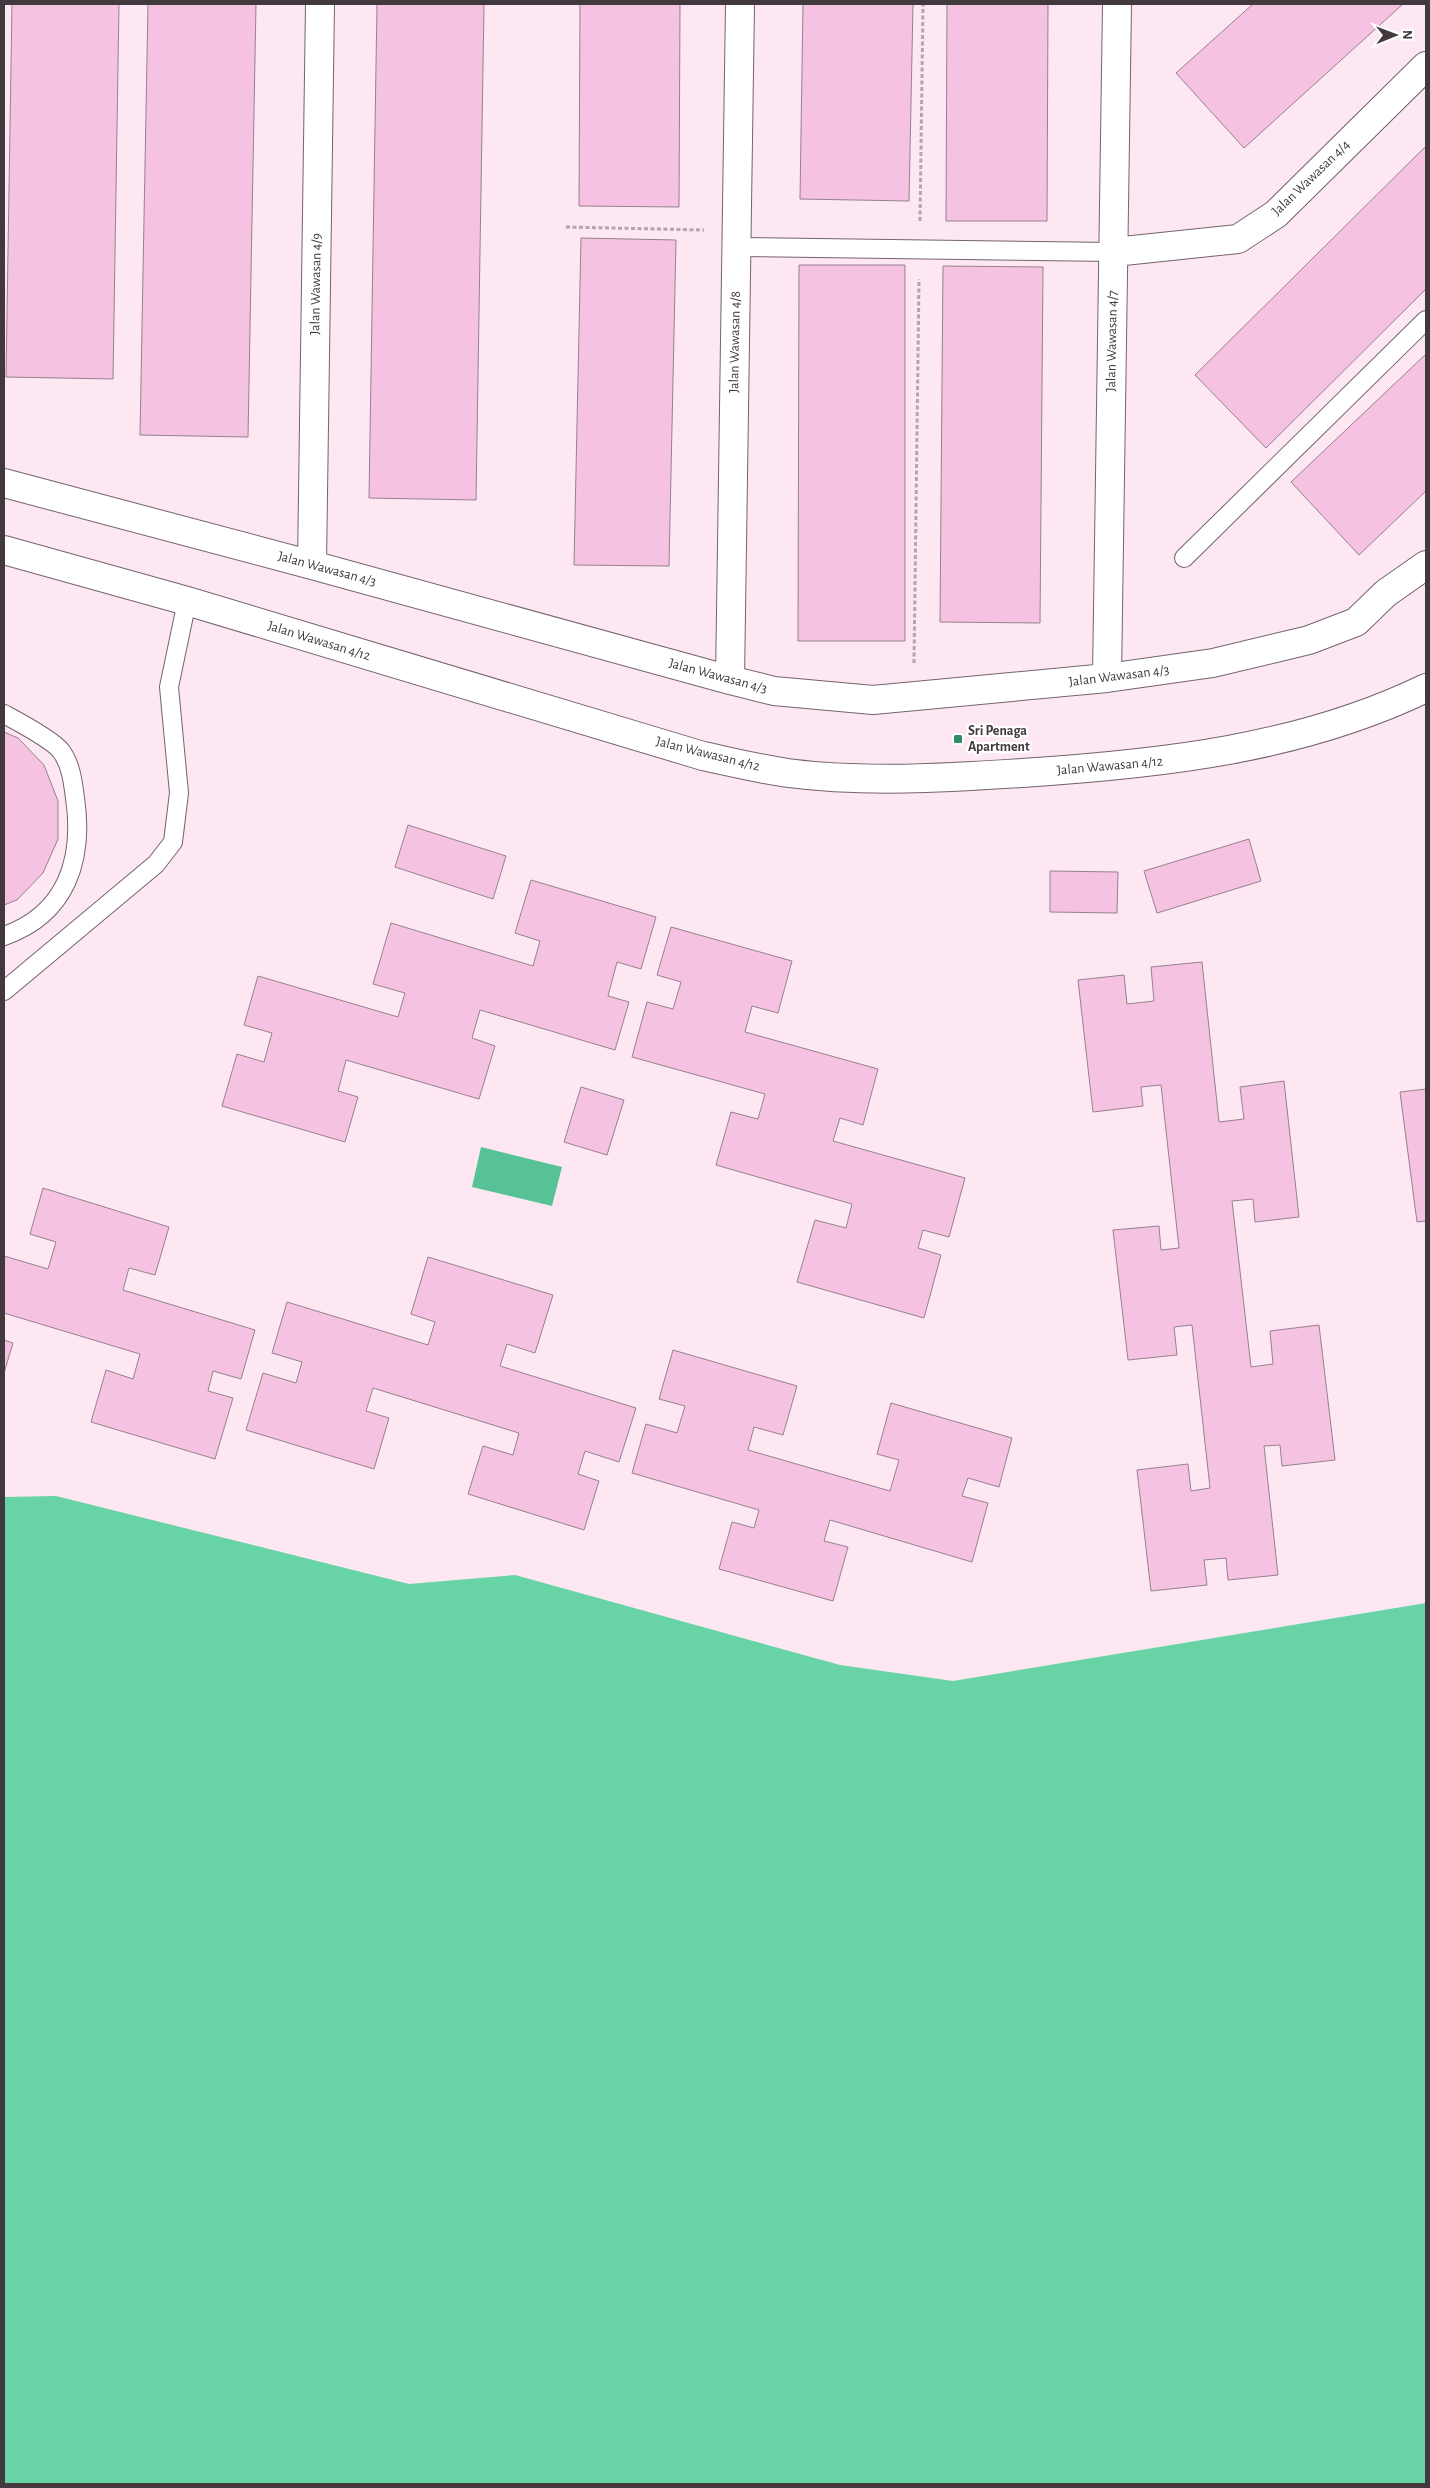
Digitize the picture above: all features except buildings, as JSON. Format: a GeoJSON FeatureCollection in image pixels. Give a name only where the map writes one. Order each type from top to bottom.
{"type":"FeatureCollection","features":[{"type":"Feature","properties":{"kind":"street","name":"Jalan Wawasan 4/9"},"geometry":{"type":"LineString","coordinates":[[312,564],[320,4]]}},
{"type":"Feature","properties":{"kind":"street","name":"Jalan Wawasan 4/8"},"geometry":{"type":"LineString","coordinates":[[730,680],[740,4]]}},
{"type":"Feature","properties":{"kind":"street","name":"Jalan Wawasan 4/7"},"geometry":{"type":"LineString","coordinates":[[1107,678],[1117,4]]}},
{"type":"Feature","properties":{"kind":"street","name":"Jalan Wawasan 4/4"},"geometry":{"type":"LineString","coordinates":[[1114,252],[1238,239],[1276,214],[1426,66]]}},
{"type":"Feature","properties":{"kind":"street","name":"Jalan Wawasan 4/3"},"geometry":{"type":"LineString","coordinates":[[4,483],[312,564],[774,691],[823,697],[873,700],[1107,678],[1213,663],[1309,640],[1356,622],[1386,593],[1426,565]]}},
{"type":"Feature","properties":{"kind":"street","name":"Jalan Wawasan 4/12"},"geometry":{"type":"LineString","coordinates":[[4,550],[187,601],[703,756],[797,774],[869,779],[948,778],[1166,761],[1250,746],[1321,730],[1402,700],[1426,688]]}},
{"type":"Feature","properties":{"kind":"lane"},"geometry":{"type":"LineString","coordinates":[[737,238],[920,249],[1114,252]]}},
{"type":"Feature","properties":{"kind":"lane"},"geometry":{"type":"LineString","coordinates":[[1184,558],[1426,320]]}},
{"type":"Feature","properties":{"kind":"lane"},"geometry":{"type":"LineString","coordinates":[[4,991],[156,864],[173,842],[179,794],[169,687],[187,601]]}},
{"type":"Feature","properties":{"kind":"lane"},"geometry":{"type":"LineString","coordinates":[[4,714],[61,751],[72,776],[79,821],[78,847],[67,883],[47,912],[4,936]]}},
{"type":"Feature","properties":{"kind":"path"},"geometry":{"type":"LineString","coordinates":[[913,697],[923,4]]}},
{"type":"Feature","properties":{"kind":"path"},"geometry":{"type":"LineString","coordinates":[[566,227],[737,238]]}},
{"type":"Feature","properties":{"kind":"shaded area"},"geometry":{"type":"Polygon","coordinates":[[[481,1147],[562,1167],[552,1206],[472,1187],[481,1147]]]}},
{"type":"Feature","properties":{"kind":"shaded area"},"geometry":{"type":"Polygon","coordinates":[[[56,1496],[409,1584],[515,1575],[840,1665],[953,1681],[1426,1603],[1426,2484],[4,2484],[4,1497],[56,1496]]]}},
{"type":"Feature","properties":{"kind":"place","name":"Sri Penaga Apartment"},"geometry":{"type":"Point","coordinates":[958,739]}}]}
